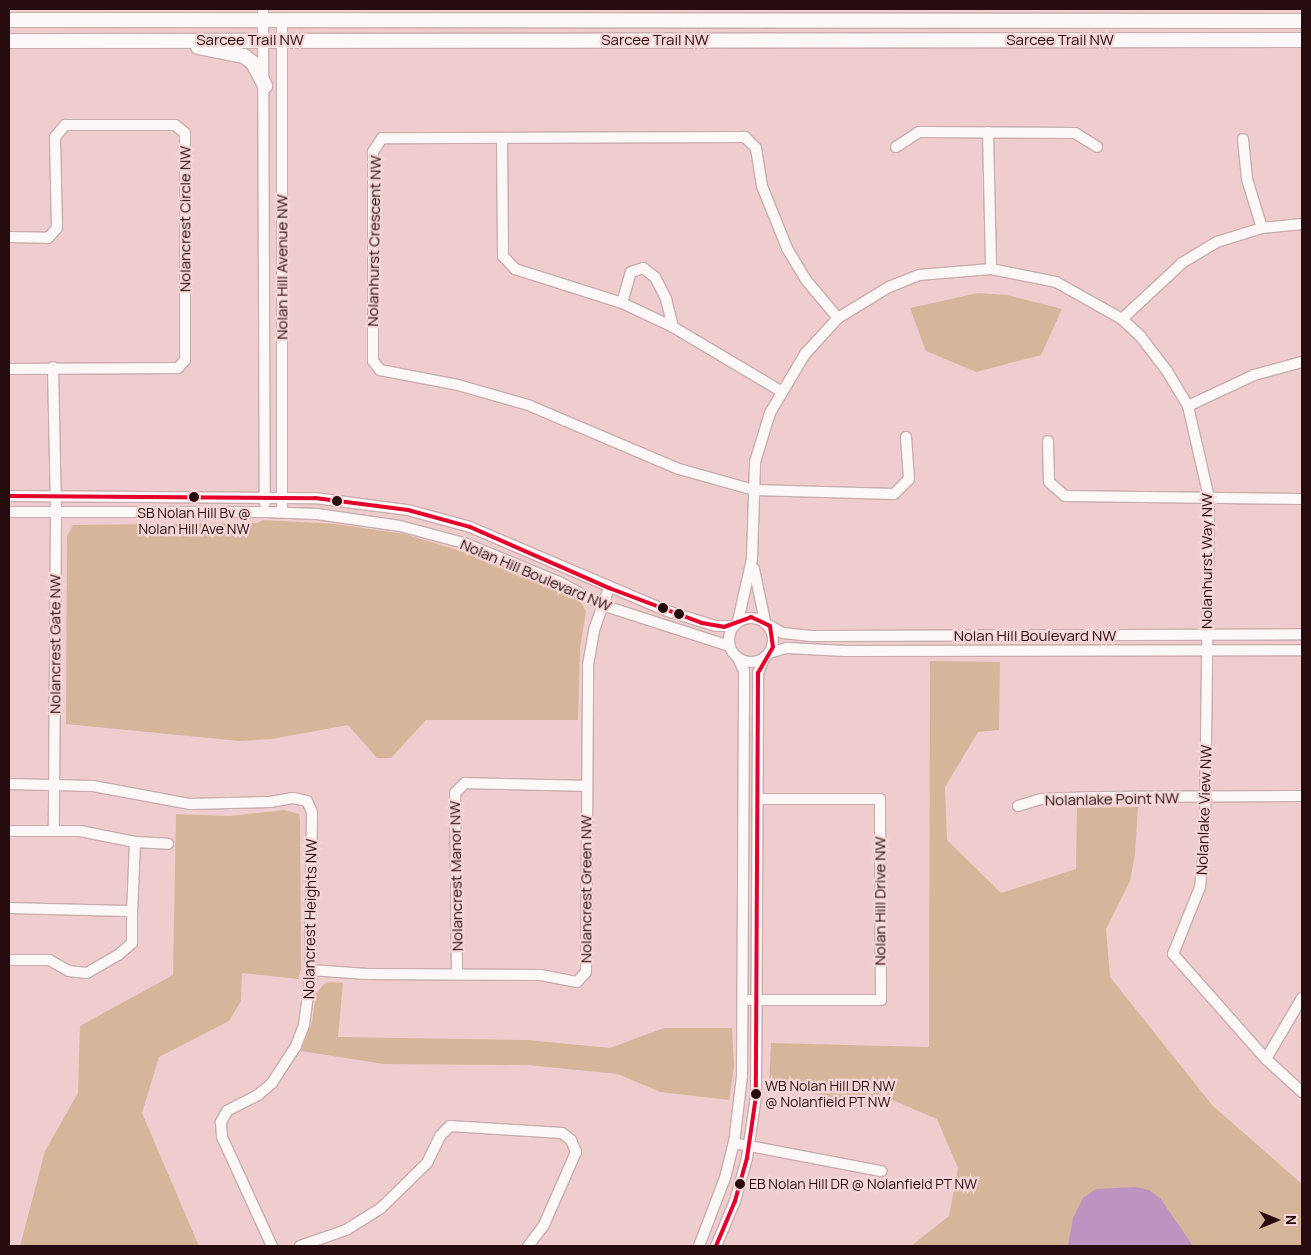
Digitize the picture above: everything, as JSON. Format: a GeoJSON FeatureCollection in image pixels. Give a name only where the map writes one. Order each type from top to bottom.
{"type":"FeatureCollection","features":[{"type":"Feature","properties":{"kind":"main road","name":"Sarcee Trail NW"},"geometry":{"type":"LineString","coordinates":[[9,20],[263,15],[282,21],[1302,21]]}},
{"type":"Feature","properties":{"kind":"main road","name":"Sarcee Trail NW"},"geometry":{"type":"LineString","coordinates":[[9,41],[1302,40]]}},
{"type":"Feature","properties":{"kind":"main road"},"geometry":{"type":"LineString","coordinates":[[186,41],[201,48],[244,56],[253,63],[265,86]]}},
{"type":"Feature","properties":{"kind":"street","name":"Nolan Hill Avenue NW"},"geometry":{"type":"LineString","coordinates":[[263,15],[265,86],[265,512]]}},
{"type":"Feature","properties":{"kind":"street","name":"Nolan Hill Avenue NW"},"geometry":{"type":"LineString","coordinates":[[282,21],[282,512]]}},
{"type":"Feature","properties":{"kind":"street","name":"Nolancrest Circle NW"},"geometry":{"type":"LineString","coordinates":[[9,238],[48,238],[57,228],[55,137],[65,125],[175,125],[185,133],[185,360],[178,368],[53,367],[9,369]]}},
{"type":"Feature","properties":{"kind":"street"},"geometry":{"type":"LineString","coordinates":[[896,147],[919,132],[1075,133],[1097,147]]}},
{"type":"Feature","properties":{"kind":"street"},"geometry":{"type":"LineString","coordinates":[[988,132],[991,269]]}},
{"type":"Feature","properties":{"kind":"street","name":"Nolanhurst Crescent NW"},"geometry":{"type":"LineString","coordinates":[[754,490],[679,469],[528,405],[458,385],[380,370],[373,361],[373,152],[382,138],[745,137],[756,148],[762,186],[787,248],[806,280],[838,318]]}},
{"type":"Feature","properties":{"kind":"street"},"geometry":{"type":"LineString","coordinates":[[502,138],[503,256],[515,269],[622,303],[673,327],[781,391]]}},
{"type":"Feature","properties":{"kind":"street"},"geometry":{"type":"LineString","coordinates":[[1243,139],[1247,180],[1262,228]]}},
{"type":"Feature","properties":{"kind":"street"},"geometry":{"type":"LineString","coordinates":[[1122,319],[1182,263],[1217,242],[1262,228],[1302,224]]}},
{"type":"Feature","properties":{"kind":"street"},"geometry":{"type":"LineString","coordinates":[[622,303],[631,272],[644,268],[655,277],[662,292],[673,327]]}},
{"type":"Feature","properties":{"kind":"street","name":"Nolanhurst Way NW"},"geometry":{"type":"LineString","coordinates":[[736,624],[752,559],[755,462],[770,413],[781,391],[805,354],[838,318],[888,287],[919,276],[991,269],[1056,282],[1122,319],[1141,337],[1162,364],[1188,406],[1209,498],[1208,651]]}},
{"type":"Feature","properties":{"kind":"street"},"geometry":{"type":"LineString","coordinates":[[1188,406],[1254,374],[1302,362]]}},
{"type":"Feature","properties":{"kind":"street"},"geometry":{"type":"LineString","coordinates":[[53,367],[55,504]]}},
{"type":"Feature","properties":{"kind":"street"},"geometry":{"type":"LineString","coordinates":[[754,490],[894,494],[909,480],[906,437]]}},
{"type":"Feature","properties":{"kind":"street"},"geometry":{"type":"LineString","coordinates":[[1048,441],[1049,482],[1065,496],[1302,499]]}},
{"type":"Feature","properties":{"kind":"street","name":"Nolan Hill Boulevard NW"},"geometry":{"type":"LineString","coordinates":[[9,496],[55,504],[317,514],[400,526],[464,543],[559,582],[602,605],[730,646]]}},
{"type":"Feature","properties":{"kind":"street","name":"Nolan Hill Boulevard NW"},"geometry":{"type":"LineString","coordinates":[[9,512],[55,504],[281,497],[398,509],[452,522],[610,588],[702,623],[736,624]]}},
{"type":"Feature","properties":{"kind":"street","name":"Nolancrest Gate NW"},"geometry":{"type":"LineString","coordinates":[[55,504],[55,783]]}},
{"type":"Feature","properties":{"kind":"street","name":"Nolanhurst Way NW"},"geometry":{"type":"LineString","coordinates":[[752,559],[767,624]]}},
{"type":"Feature","properties":{"kind":"street","name":"Nolancrest Green NW"},"geometry":{"type":"LineString","coordinates":[[310,970],[368,974],[541,975],[577,982],[586,972],[588,665],[594,630],[610,588]]}},
{"type":"Feature","properties":{"kind":"street"},"geometry":{"type":"LineString","coordinates":[[699,1246],[726,1178],[734,1143],[742,1076],[744,671],[730,646],[736,624],[751,617],[767,624],[774,640],[758,673],[756,1096],[749,1144],[735,1201],[716,1246]]}},
{"type":"Feature","properties":{"kind":"street","name":"Nolan Hill Boulevard NW"},"geometry":{"type":"LineString","coordinates":[[767,624],[791,634],[814,636],[1302,634]]}},
{"type":"Feature","properties":{"kind":"street","name":"Nolan Hill Boulevard NW"},"geometry":{"type":"LineString","coordinates":[[767,656],[787,648],[845,651],[1302,650]]}},
{"type":"Feature","properties":{"kind":"street","name":"Nolanlake View NW"},"geometry":{"type":"LineString","coordinates":[[1208,651],[1206,797],[1200,888],[1173,954],[1266,1060],[1302,1092]]}},
{"type":"Feature","properties":{"kind":"street"},"geometry":{"type":"LineString","coordinates":[[738,658],[751,662],[767,656]]}},
{"type":"Feature","properties":{"kind":"street"},"geometry":{"type":"LineString","coordinates":[[744,734],[758,734]]}},
{"type":"Feature","properties":{"kind":"street"},"geometry":{"type":"LineString","coordinates":[[54,831],[55,783]]}},
{"type":"Feature","properties":{"kind":"street","name":"Nolancrest Heights NW"},"geometry":{"type":"LineString","coordinates":[[9,784],[55,783],[126,791],[190,804],[270,802],[292,798],[307,801],[312,812],[310,970],[304,1025],[285,1066],[265,1089],[227,1111],[221,1122],[222,1137],[272,1246]]}},
{"type":"Feature","properties":{"kind":"street","name":"Nolancrest Manor NW"},"geometry":{"type":"LineString","coordinates":[[457,974],[455,793],[465,783],[586,786]]}},
{"type":"Feature","properties":{"kind":"street","name":"Nolanlake Point NW"},"geometry":{"type":"LineString","coordinates":[[1018,806],[1041,799],[1302,796]]}},
{"type":"Feature","properties":{"kind":"street","name":"Nolan Hill Drive NW"},"geometry":{"type":"LineString","coordinates":[[743,1000],[881,1000],[880,799],[758,800]]}},
{"type":"Feature","properties":{"kind":"street"},"geometry":{"type":"LineString","coordinates":[[9,831],[80,831],[135,842],[168,844]]}},
{"type":"Feature","properties":{"kind":"street"},"geometry":{"type":"LineString","coordinates":[[9,960],[49,960],[69,971],[87,973],[118,955],[132,942],[135,842]]}},
{"type":"Feature","properties":{"kind":"street"},"geometry":{"type":"LineString","coordinates":[[9,908],[127,911],[132,914]]}},
{"type":"Feature","properties":{"kind":"street"},"geometry":{"type":"LineString","coordinates":[[1266,1060],[1302,998]]}},
{"type":"Feature","properties":{"kind":"street"},"geometry":{"type":"LineString","coordinates":[[300,1246],[346,1230],[381,1208],[427,1163],[440,1136],[450,1126],[562,1133],[571,1140],[576,1152],[544,1225],[528,1246]]}},
{"type":"Feature","properties":{"kind":"street"},"geometry":{"type":"LineString","coordinates":[[734,1143],[749,1144],[881,1171]]}},
{"type":"Feature","properties":{"kind":"shaded area"},"geometry":{"type":"Polygon","coordinates":[[[978,293],[1007,295],[1062,309],[1041,355],[976,372],[926,351],[910,308],[978,293]]]}},
{"type":"Feature","properties":{"kind":"shaded area"},"geometry":{"type":"Polygon","coordinates":[[[263,520],[336,524],[404,534],[491,560],[580,601],[586,611],[580,649],[578,720],[426,720],[391,758],[377,758],[348,725],[272,739],[239,741],[66,724],[67,536],[73,525],[257,523],[263,520]]]}},
{"type":"Feature","properties":{"kind":"shaded area"},"geometry":{"type":"Polygon","coordinates":[[[930,661],[1000,662],[999,730],[978,732],[945,787],[947,840],[1001,893],[1076,869],[1077,808],[1138,807],[1135,854],[1130,881],[1106,929],[1110,977],[1212,1105],[1302,1184],[1302,1246],[911,1246],[949,1216],[958,1168],[937,1119],[892,1100],[837,1098],[769,1085],[771,1043],[929,1047],[930,661]]]}},
{"type":"Feature","properties":{"kind":"shaded area"},"geometry":{"type":"Polygon","coordinates":[[[284,810],[299,814],[300,821],[301,969],[298,979],[242,973],[241,1001],[229,1021],[159,1057],[142,1113],[199,1246],[20,1246],[45,1151],[78,1093],[80,1026],[173,975],[176,814],[229,816],[284,810]]]}},
{"type":"Feature","properties":{"kind":"shaded area"},"geometry":{"type":"Polygon","coordinates":[[[325,983],[343,983],[338,1037],[528,1040],[610,1048],[664,1028],[732,1028],[734,1067],[729,1100],[660,1092],[618,1074],[527,1065],[384,1064],[301,1051],[312,1022],[316,993],[325,983]]]}},
{"type":"Feature","properties":{"kind":"shaded area"},"geometry":{"type":"Polygon","coordinates":[[[1136,1187],[1149,1190],[1160,1198],[1193,1246],[1068,1246],[1073,1218],[1083,1198],[1096,1189],[1136,1187]]]}},
{"type":"Feature","properties":{"kind":"transit line"},"geometry":{"type":"LineString","coordinates":[[9,496],[315,498],[408,510],[470,527],[609,588],[702,623],[724,627],[751,617],[770,626],[773,647],[758,673],[756,1096],[747,1158],[735,1201],[716,1246]]}},
{"type":"Feature","properties":{"kind":"place","name":"SB Nolan Hill Bv @ Nolan Hill Ave NW"},"geometry":{"type":"Point","coordinates":[194,497]}},
{"type":"Feature","properties":{"kind":"place","name":"WB Nolan Hill DR NW @ Nolanfield PT NW"},"geometry":{"type":"Point","coordinates":[756,1094]}},
{"type":"Feature","properties":{"kind":"place","name":"EB Nolan Hill DR @ Nolanfield PT NW"},"geometry":{"type":"Point","coordinates":[740,1184]}}]}
